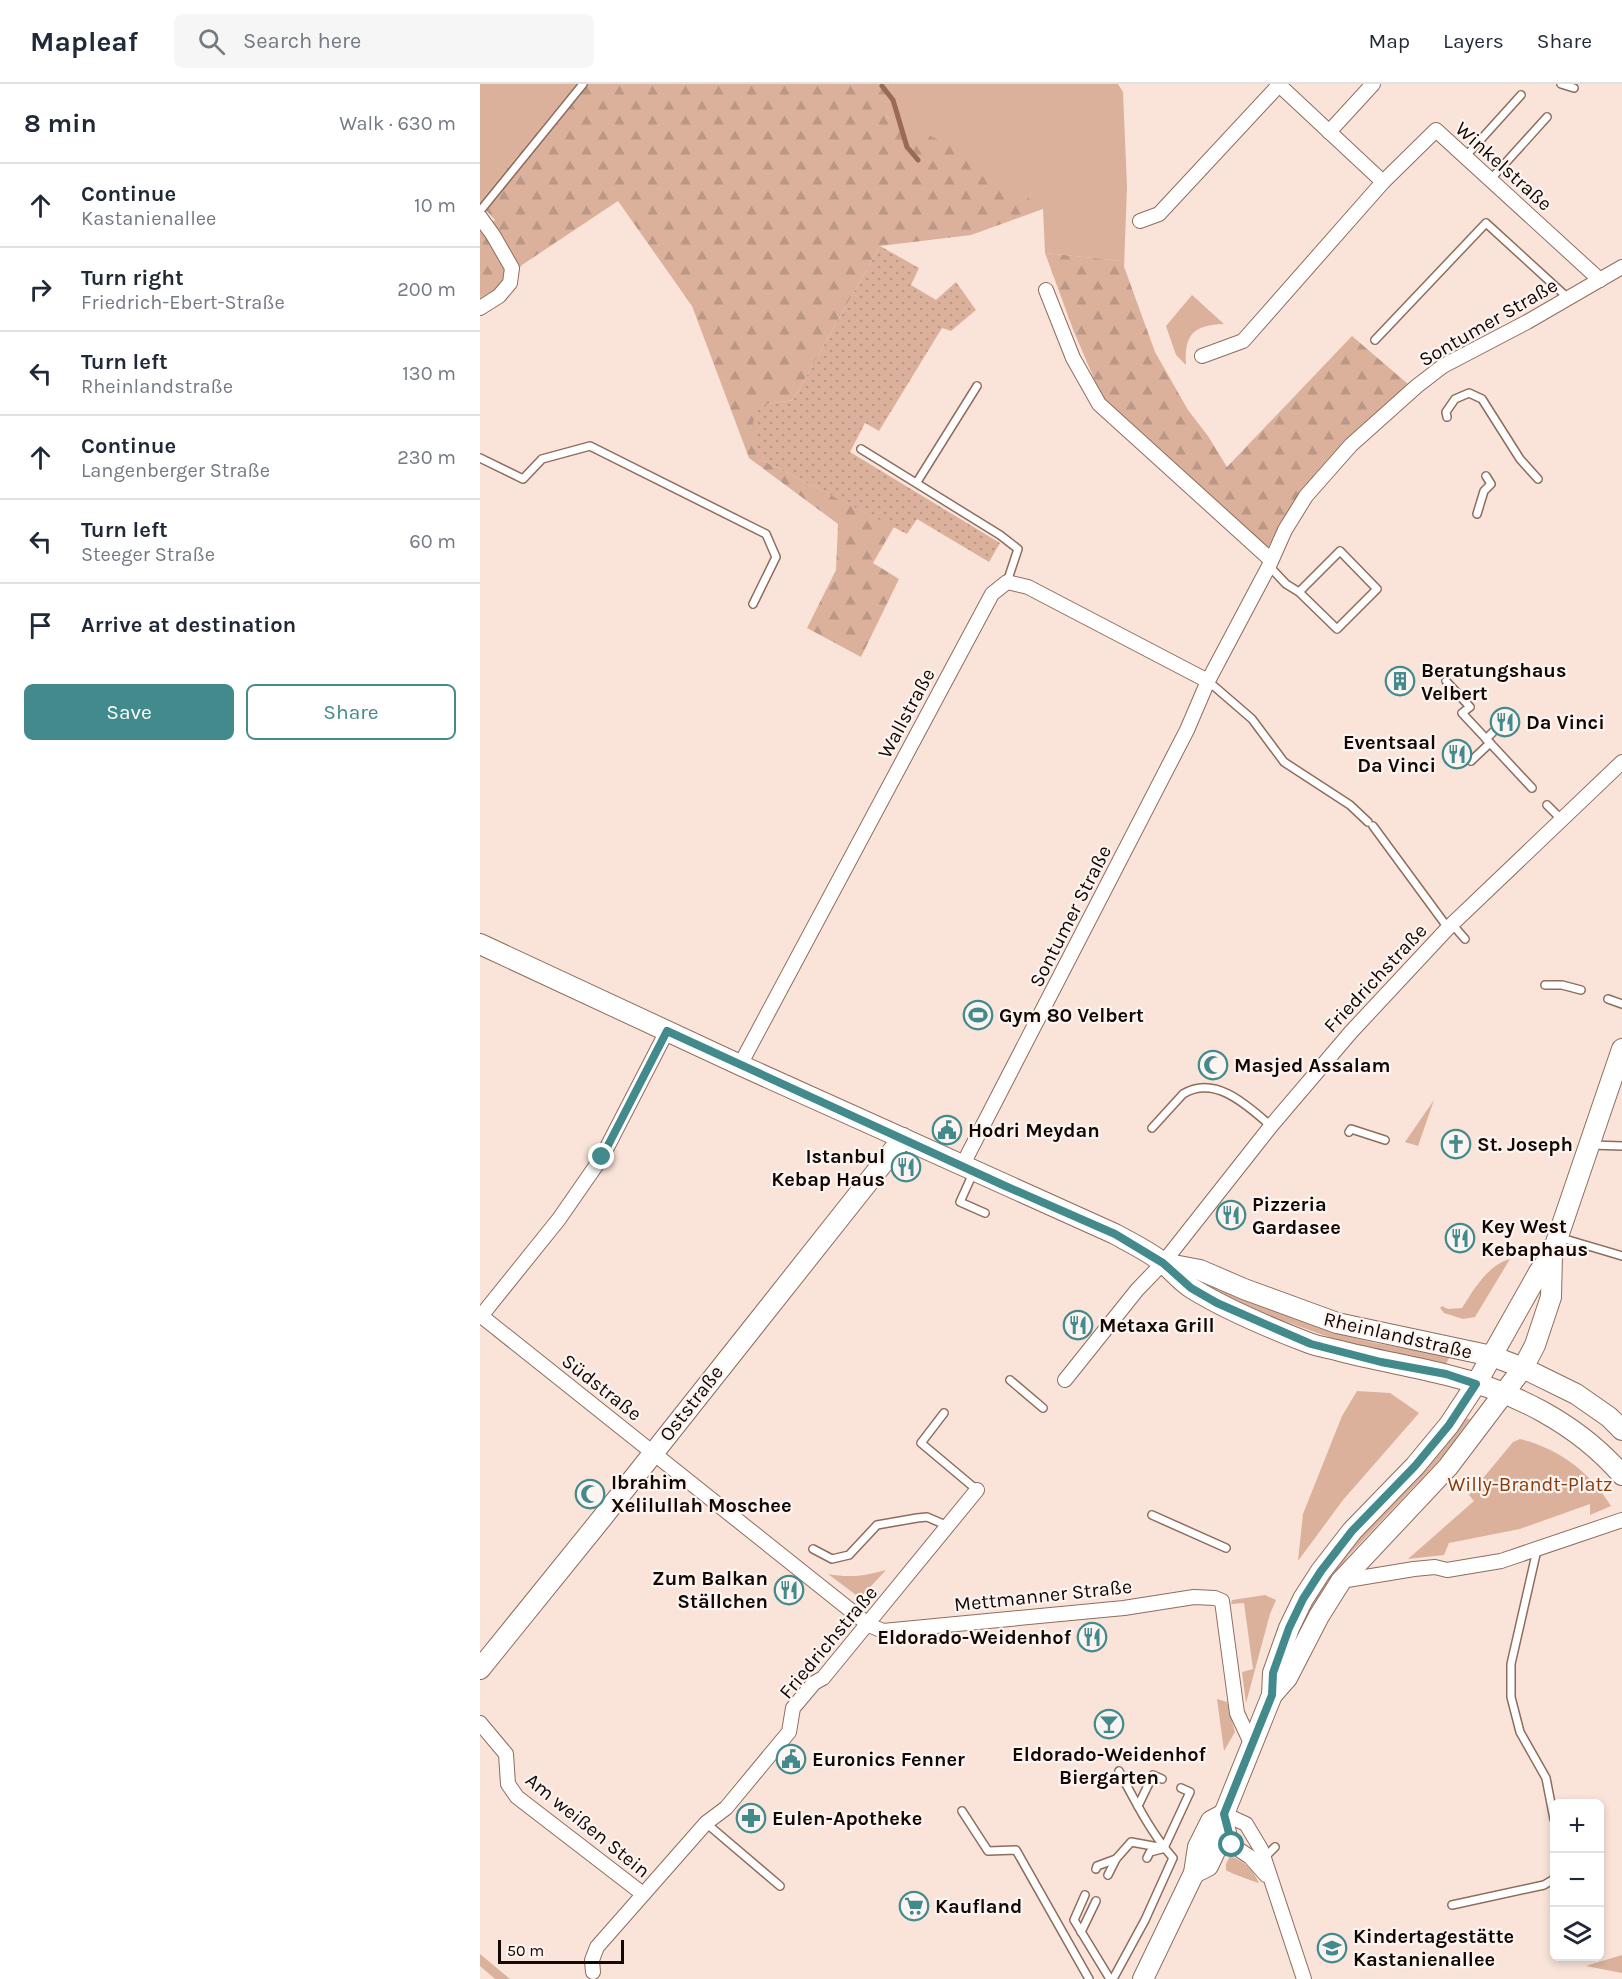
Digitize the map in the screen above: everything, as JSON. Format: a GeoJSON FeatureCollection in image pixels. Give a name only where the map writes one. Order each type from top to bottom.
{"type":"FeatureCollection","features":[{"type":"Feature","properties":{"kind":"main road"},"geometry":{"type":"LineString","coordinates":[[480,944],[740,1065],[1115,1234],[1163,1263]]}},
{"type":"Feature","properties":{"kind":"main road"},"geometry":{"type":"LineString","coordinates":[[1194,1874],[1208,1866],[1223,1847],[1224,1814],[1272,1695],[1273,1673],[1289,1628],[1303,1599],[1352,1531],[1415,1466],[1449,1425],[1476,1384],[1555,1245],[1622,1049]]}},
{"type":"Feature","properties":{"kind":"main road","name":"Oststraße"},"geometry":{"type":"LineString","coordinates":[[480,1669],[903,1138]]}},
{"type":"Feature","properties":{"kind":"main road"},"geometry":{"type":"LineString","coordinates":[[1272,1695],[1287,1678],[1341,1581],[1448,1467],[1522,1368],[1535,1345],[1551,1296],[1555,1245]]}},
{"type":"Feature","properties":{"kind":"main road","name":"Rheinlandstraße"},"geometry":{"type":"LineString","coordinates":[[1163,1263],[1181,1281],[1217,1303],[1311,1344],[1381,1362],[1446,1374],[1526,1403],[1573,1430],[1592,1444],[1622,1475]]}},
{"type":"Feature","properties":{"kind":"main road","name":"Rheinlandstraße"},"geometry":{"type":"LineString","coordinates":[[1163,1263],[1200,1270],[1244,1289],[1337,1323],[1492,1356],[1576,1394],[1609,1417],[1622,1430]]}},
{"type":"Feature","properties":{"kind":"main road"},"geometry":{"type":"LineString","coordinates":[[1143,1979],[1194,1874],[1198,1847],[1211,1821],[1224,1814]]}},
{"type":"Feature","properties":{"kind":"street"},"geometry":{"type":"LineString","coordinates":[[1329,132],[1373,84]]}},
{"type":"Feature","properties":{"kind":"street"},"geometry":{"type":"LineString","coordinates":[[1140,220],[1159,214],[1279,85],[1383,182]]}},
{"type":"Feature","properties":{"kind":"street","name":"Winkelstraße"},"geometry":{"type":"LineString","coordinates":[[1202,356],[1243,340],[1383,182],[1436,130],[1600,280]]}},
{"type":"Feature","properties":{"kind":"street"},"geometry":{"type":"LineString","coordinates":[[480,217],[512,268],[510,283],[499,296],[480,308]]}},
{"type":"Feature","properties":{"kind":"street","name":"Sontumer Straße"},"geometry":{"type":"LineString","coordinates":[[968,1169],[1188,730],[1208,681],[1285,530],[1306,496],[1351,445],[1443,366],[1622,267]]}},
{"type":"Feature","properties":{"kind":"street"},"geometry":{"type":"LineString","coordinates":[[1046,290],[1074,358],[1099,404],[1270,563]]}},
{"type":"Feature","properties":{"kind":"street"},"geometry":{"type":"LineString","coordinates":[[1008,582],[1028,587],[1208,681]]}},
{"type":"Feature","properties":{"kind":"street","name":"Wallstraße"},"geometry":{"type":"LineString","coordinates":[[740,1065],[992,594],[1008,582]]}},
{"type":"Feature","properties":{"kind":"street","name":"Friedrichstraße"},"geometry":{"type":"LineString","coordinates":[[1065,1380],[1137,1290],[1163,1263],[1271,1126],[1351,1032],[1450,926],[1622,762]]}},
{"type":"Feature","properties":{"kind":"street"},"geometry":{"type":"LineString","coordinates":[[481,1315],[559,1219],[602,1157],[667,1031]]}},
{"type":"Feature","properties":{"kind":"street","name":"Südstraße"},"geometry":{"type":"LineString","coordinates":[[481,1315],[869,1624]]}},
{"type":"Feature","properties":{"kind":"street","name":"Friedrichstraße"},"geometry":{"type":"LineString","coordinates":[[593,1976],[592,1960],[597,1947],[706,1823],[726,1808],[767,1759],[789,1732],[795,1705],[814,1683],[823,1678],[869,1624],[977,1490]]}},
{"type":"Feature","properties":{"kind":"street"},"geometry":{"type":"LineString","coordinates":[[1341,1581],[1426,1567],[1447,1570],[1501,1562],[1622,1520]]}},
{"type":"Feature","properties":{"kind":"street","name":"Mettmanner Straße"},"geometry":{"type":"LineString","coordinates":[[869,1624],[883,1631],[1124,1608],[1194,1597],[1215,1598],[1222,1602],[1237,1713],[1252,1745]]}},
{"type":"Feature","properties":{"kind":"street","name":"Am weißen Stein"},"geometry":{"type":"LineString","coordinates":[[480,1723],[506,1754],[508,1784],[517,1797],[639,1899]]}},
{"type":"Feature","properties":{"kind":"street"},"geometry":{"type":"LineString","coordinates":[[1224,1814],[1246,1824],[1261,1849],[1260,1862],[1271,1882],[1304,1979]]}},
{"type":"Feature","properties":{"kind":"street"},"geometry":{"type":"LineString","coordinates":[[1223,1847],[1260,1862]]}},
{"type":"Feature","properties":{"kind":"lane"},"geometry":{"type":"LineString","coordinates":[[480,211],[583,84]]}},
{"type":"Feature","properties":{"kind":"lane"},"geometry":{"type":"LineString","coordinates":[[1561,84],[1574,88]]}},
{"type":"Feature","properties":{"kind":"lane"},"geometry":{"type":"LineString","coordinates":[[1465,157],[1521,95]]}},
{"type":"Feature","properties":{"kind":"lane"},"geometry":{"type":"LineString","coordinates":[[1490,180],[1547,117]]}},
{"type":"Feature","properties":{"kind":"lane"},"geometry":{"type":"LineString","coordinates":[[1375,340],[1486,224],[1568,298]]}},
{"type":"Feature","properties":{"kind":"lane"},"geometry":{"type":"LineString","coordinates":[[917,482],[976,386]]}},
{"type":"Feature","properties":{"kind":"lane"},"geometry":{"type":"LineString","coordinates":[[1447,417],[1446,412],[1455,399],[1469,393],[1482,399],[1520,459],[1538,479]]}},
{"type":"Feature","properties":{"kind":"lane"},"geometry":{"type":"LineString","coordinates":[[480,458],[523,479],[542,459],[590,446],[766,534],[776,556],[753,604]]}},
{"type":"Feature","properties":{"kind":"lane"},"geometry":{"type":"LineString","coordinates":[[861,449],[1000,534],[1018,549],[1008,582]]}},
{"type":"Feature","properties":{"kind":"lane"},"geometry":{"type":"LineString","coordinates":[[1477,514],[1484,490],[1491,484],[1485,476]]}},
{"type":"Feature","properties":{"kind":"lane"},"geometry":{"type":"LineString","coordinates":[[1270,563],[1286,584],[1299,592],[1337,630],[1377,589],[1340,551],[1299,592]]}},
{"type":"Feature","properties":{"kind":"lane"},"geometry":{"type":"LineString","coordinates":[[1208,681],[1252,719],[1284,762],[1350,805],[1371,824],[1450,926],[1465,939]]}},
{"type":"Feature","properties":{"kind":"lane"},"geometry":{"type":"LineString","coordinates":[[1446,681],[1470,707],[1462,713],[1532,788]]}},
{"type":"Feature","properties":{"kind":"lane"},"geometry":{"type":"LineString","coordinates":[[1471,762],[1493,732]]}},
{"type":"Feature","properties":{"kind":"lane"},"geometry":{"type":"LineString","coordinates":[[1547,805],[1561,819]]}},
{"type":"Feature","properties":{"kind":"lane"},"geometry":{"type":"LineString","coordinates":[[1545,985],[1562,985],[1581,990]]}},
{"type":"Feature","properties":{"kind":"lane"},"geometry":{"type":"LineString","coordinates":[[1608,999],[1622,1004]]}},
{"type":"Feature","properties":{"kind":"lane"},"geometry":{"type":"LineString","coordinates":[[1152,1128],[1183,1094],[1198,1089],[1213,1089],[1231,1093],[1271,1126]]}},
{"type":"Feature","properties":{"kind":"lane"},"geometry":{"type":"LineString","coordinates":[[1349,1132],[1351,1130],[1385,1140]]}},
{"type":"Feature","properties":{"kind":"lane"},"geometry":{"type":"LineString","coordinates":[[1588,1145],[1622,1146]]}},
{"type":"Feature","properties":{"kind":"lane"},"geometry":{"type":"LineString","coordinates":[[968,1169],[960,1202],[985,1213]]}},
{"type":"Feature","properties":{"kind":"lane"},"geometry":{"type":"LineString","coordinates":[[1555,1245],[1622,1256]]}},
{"type":"Feature","properties":{"kind":"lane"},"geometry":{"type":"LineString","coordinates":[[1010,1380],[1043,1408]]}},
{"type":"Feature","properties":{"kind":"lane"},"geometry":{"type":"LineString","coordinates":[[944,1413],[921,1443],[977,1490]]}},
{"type":"Feature","properties":{"kind":"lane"},"geometry":{"type":"LineString","coordinates":[[1152,1515],[1226,1548]]}},
{"type":"Feature","properties":{"kind":"lane"},"geometry":{"type":"LineString","coordinates":[[813,1549],[832,1559],[849,1555],[877,1525],[917,1518],[927,1517],[948,1526]]}},
{"type":"Feature","properties":{"kind":"lane"},"geometry":{"type":"LineString","coordinates":[[1537,1550],[1512,1664],[1511,1696],[1521,1732],[1546,1778],[1550,1799]]}},
{"type":"Feature","properties":{"kind":"lane"},"geometry":{"type":"LineString","coordinates":[[1085,1895],[1074,1920],[1112,1979],[1173,1858],[1164,1848],[1119,1771]]}},
{"type":"Feature","properties":{"kind":"lane"},"geometry":{"type":"LineString","coordinates":[[1138,1806],[1153,1775],[1162,1779]]}},
{"type":"Feature","properties":{"kind":"lane"},"geometry":{"type":"LineString","coordinates":[[1164,1848],[1190,1792],[1181,1788]]}},
{"type":"Feature","properties":{"kind":"lane"},"geometry":{"type":"LineString","coordinates":[[962,1811],[988,1851],[1016,1850],[1089,1979]]}},
{"type":"Feature","properties":{"kind":"lane"},"geometry":{"type":"LineString","coordinates":[[706,1823],[780,1886]]}},
{"type":"Feature","properties":{"kind":"lane"},"geometry":{"type":"LineString","coordinates":[[1108,1875],[1116,1859],[1131,1842],[1164,1848]]}},
{"type":"Feature","properties":{"kind":"lane"},"geometry":{"type":"LineString","coordinates":[[1260,1862],[1275,1847]]}},
{"type":"Feature","properties":{"kind":"lane"},"geometry":{"type":"LineString","coordinates":[[1146,1858],[1149,1852],[1164,1848]]}},
{"type":"Feature","properties":{"kind":"lane"},"geometry":{"type":"LineString","coordinates":[[1096,1869],[1097,1866],[1116,1859]]}},
{"type":"Feature","properties":{"kind":"lane"},"geometry":{"type":"LineString","coordinates":[[1452,1905],[1550,1882]]}},
{"type":"Feature","properties":{"kind":"lane"},"geometry":{"type":"LineString","coordinates":[[1081,1932],[1096,1901]]}},
{"type":"Feature","properties":{"kind":"green space"},"geometry":{"type":"Polygon","coordinates":[[[480,84],[577,84],[480,201],[480,84]]]}},
{"type":"Feature","properties":{"kind":"green space"},"geometry":{"type":"Polygon","coordinates":[[[577,84],[894,84],[886,116],[968,153],[1043,209],[971,235],[880,246],[793,400],[761,405],[760,459],[894,527],[873,563],[899,579],[861,657],[807,628],[836,570],[838,524],[749,458],[692,306],[618,201],[522,265],[500,287],[480,298],[480,231],[495,220],[480,204],[480,201],[577,84]]]}},
{"type":"Feature","properties":{"kind":"green space"},"geometry":{"type":"Polygon","coordinates":[[[894,84],[1118,84],[1123,92],[1127,187],[1124,268],[1121,261],[1045,253],[1043,209],[885,115],[894,84]]]}},
{"type":"Feature","properties":{"kind":"green space"},"geometry":{"type":"Polygon","coordinates":[[[880,246],[919,268],[911,285],[936,300],[956,282],[976,310],[951,331],[942,328],[879,431],[865,423],[850,452],[1000,543],[989,562],[917,519],[907,534],[760,459],[753,422],[761,405],[793,400],[880,246]]]}},
{"type":"Feature","properties":{"kind":"green space"},"geometry":{"type":"Polygon","coordinates":[[[1045,253],[1122,261],[1155,352],[1188,410],[1208,436],[1227,467],[1352,336],[1408,384],[1346,439],[1301,491],[1267,549],[1102,397],[1074,332],[1045,253]]]}},
{"type":"Feature","properties":{"kind":"green space"},"geometry":{"type":"Polygon","coordinates":[[[1192,295],[1224,324],[1205,326],[1193,333],[1187,346],[1186,365],[1176,355],[1166,326],[1192,295]]]}},
{"type":"Feature","properties":{"kind":"green space"},"geometry":{"type":"Polygon","coordinates":[[[1434,1100],[1418,1146],[1405,1142],[1434,1100]]]}},
{"type":"Feature","properties":{"kind":"green space"},"geometry":{"type":"Polygon","coordinates":[[[1510,1259],[1475,1317],[1463,1319],[1444,1313],[1440,1308],[1442,1306],[1448,1309],[1462,1308],[1488,1272],[1510,1259]]]}},
{"type":"Feature","properties":{"kind":"green space"},"geometry":{"type":"Polygon","coordinates":[[[1194,1277],[1339,1334],[1375,1343],[1450,1356],[1446,1364],[1337,1340],[1248,1308],[1192,1280],[1194,1277]]]}},
{"type":"Feature","properties":{"kind":"green space"},"geometry":{"type":"Polygon","coordinates":[[[1357,1391],[1390,1393],[1419,1413],[1343,1500],[1298,1561],[1303,1514],[1342,1416],[1357,1391]]]}},
{"type":"Feature","properties":{"kind":"green space"},"geometry":{"type":"Polygon","coordinates":[[[1462,1418],[1470,1419],[1442,1457],[1349,1555],[1331,1579],[1317,1601],[1291,1658],[1286,1656],[1308,1606],[1345,1551],[1462,1418]]]}},
{"type":"Feature","properties":{"kind":"green space","name":"Willy-Brandt-Platz"},"geometry":{"type":"Polygon","coordinates":[[[1520,1439],[1548,1449],[1583,1472],[1611,1506],[1590,1515],[1590,1504],[1520,1529],[1449,1543],[1444,1555],[1408,1559],[1474,1501],[1469,1495],[1513,1442],[1520,1439]]]}},
{"type":"Feature","properties":{"kind":"green space"},"geometry":{"type":"Polygon","coordinates":[[[886,1570],[860,1598],[828,1574],[857,1576],[886,1570]]]}},
{"type":"Feature","properties":{"kind":"green space"},"geometry":{"type":"Polygon","coordinates":[[[1265,1595],[1276,1600],[1270,1614],[1246,1703],[1242,1672],[1253,1669],[1244,1603],[1231,1604],[1232,1600],[1265,1595]]]}},
{"type":"Feature","properties":{"kind":"green space"},"geometry":{"type":"Polygon","coordinates":[[[1217,1699],[1227,1702],[1235,1732],[1224,1751],[1217,1699]]]}},
{"type":"Feature","properties":{"kind":"green space"},"geometry":{"type":"Polygon","coordinates":[[[1230,1856],[1248,1866],[1259,1883],[1226,1870],[1230,1856]]]}},
{"type":"Feature","properties":{"kind":"green space"},"geometry":{"type":"Polygon","coordinates":[[[480,1954],[510,1979],[495,1979],[480,1966],[480,1954]]]}},
{"type":"Feature","properties":{"kind":"green space"},"geometry":{"type":"Polygon","coordinates":[[[1622,1955],[1622,1973],[1586,1966],[1622,1955]]]}},
{"type":"Feature","properties":{"kind":"waterway"},"geometry":{"type":"LineString","coordinates":[[882,86],[893,100],[907,147],[918,160]]}},
{"type":"Feature","properties":{"kind":"place","name":"Beratungshaus Velbert"},"geometry":{"type":"Point","coordinates":[1400,681]}},
{"type":"Feature","properties":{"kind":"place","name":"Da Vinci"},"geometry":{"type":"Point","coordinates":[1505,722]}},
{"type":"Feature","properties":{"kind":"place","name":"Eventsaal Da Vinci"},"geometry":{"type":"Point","coordinates":[1457,754]}},
{"type":"Feature","properties":{"kind":"place","name":"Gym 80 Velbert"},"geometry":{"type":"Point","coordinates":[978,1015]}},
{"type":"Feature","properties":{"kind":"place","name":"Masjed Assalam"},"geometry":{"type":"Point","coordinates":[1213,1065]}},
{"type":"Feature","properties":{"kind":"place","name":"Hodri Meydan"},"geometry":{"type":"Point","coordinates":[947,1130]}},
{"type":"Feature","properties":{"kind":"place","name":"St. Joseph"},"geometry":{"type":"Point","coordinates":[1456,1144]}},
{"type":"Feature","properties":{"kind":"place","name":"Istanbul Kebap Haus"},"geometry":{"type":"Point","coordinates":[906,1167]}},
{"type":"Feature","properties":{"kind":"place","name":"Pizzeria Gardasee"},"geometry":{"type":"Point","coordinates":[1231,1215]}},
{"type":"Feature","properties":{"kind":"place","name":"Key West Kebaphaus"},"geometry":{"type":"Point","coordinates":[1460,1238]}},
{"type":"Feature","properties":{"kind":"place","name":"Metaxa Grill"},"geometry":{"type":"Point","coordinates":[1078,1325]}},
{"type":"Feature","properties":{"kind":"place","name":"Ibrahim Xelilullah Moschee"},"geometry":{"type":"Point","coordinates":[590,1494]}},
{"type":"Feature","properties":{"kind":"place","name":"Zum Balkan Ställchen"},"geometry":{"type":"Point","coordinates":[789,1590]}},
{"type":"Feature","properties":{"kind":"place","name":"Eldorado-Weidenhof"},"geometry":{"type":"Point","coordinates":[1092,1637]}},
{"type":"Feature","properties":{"kind":"place","name":"Eldorado-Weidenhof Biergarten"},"geometry":{"type":"Point","coordinates":[1109,1724]}},
{"type":"Feature","properties":{"kind":"place","name":"Euronics Fenner"},"geometry":{"type":"Point","coordinates":[791,1759]}},
{"type":"Feature","properties":{"kind":"place","name":"Eulen-Apotheke"},"geometry":{"type":"Point","coordinates":[751,1818]}},
{"type":"Feature","properties":{"kind":"place","name":"Kaufland"},"geometry":{"type":"Point","coordinates":[914,1906]}},
{"type":"Feature","properties":{"kind":"place","name":"Kindertagestätte Kastanienallee"},"geometry":{"type":"Point","coordinates":[1332,1948]}},
{"type":"Feature","properties":{"kind":"route"},"geometry":{"type":"LineString","coordinates":[[602,1157],[667,1031],[1115,1234],[1163,1263],[1191,1288],[1217,1303],[1274,1328],[1311,1344],[1381,1362],[1446,1374],[1476,1384],[1449,1425],[1415,1466],[1352,1531],[1303,1599],[1289,1628],[1273,1673],[1272,1695],[1224,1814],[1232,1845]]}}]}
